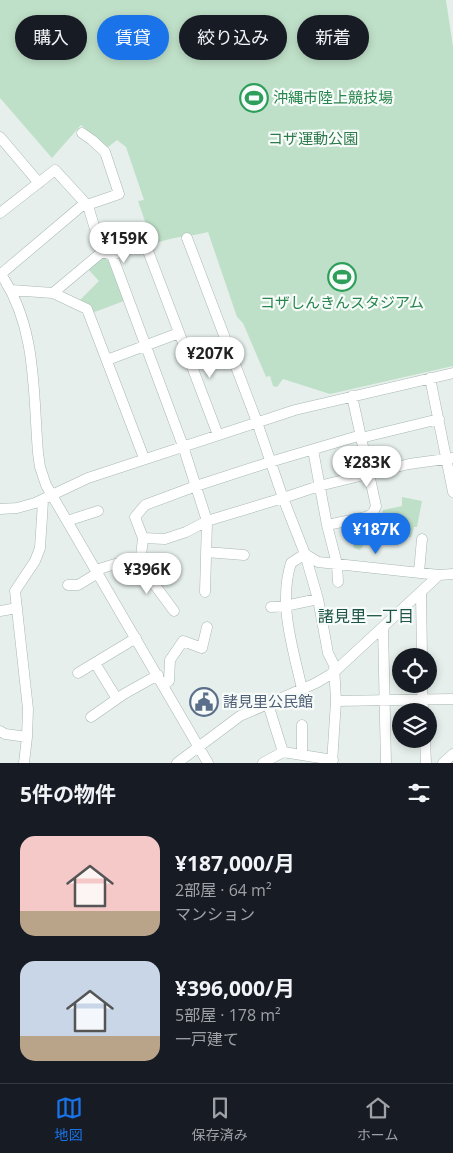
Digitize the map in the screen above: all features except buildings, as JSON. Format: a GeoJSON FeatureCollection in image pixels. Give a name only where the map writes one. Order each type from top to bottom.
{"type":"FeatureCollection","features":[{"type":"Feature","properties":{"kind":"street"},"geometry":{"type":"LineString","coordinates":[[24,763],[28,709],[15,591],[35,561],[40,548],[47,498],[38,453],[28,340],[22,315],[11,290],[0,274],[86,204],[119,194],[105,152],[82,133]]}},
{"type":"Feature","properties":{"kind":"street"},"geometry":{"type":"LineString","coordinates":[[0,137],[39,183]]}},
{"type":"Feature","properties":{"kind":"street"},"geometry":{"type":"LineString","coordinates":[[1,209],[55,170],[86,204],[102,252]]}},
{"type":"Feature","properties":{"kind":"street"},"geometry":{"type":"LineString","coordinates":[[187,238],[305,554],[318,599],[328,653],[334,665],[336,701],[332,761],[282,752],[263,763]]}},
{"type":"Feature","properties":{"kind":"street"},"geometry":{"type":"LineString","coordinates":[[102,252],[112,255],[145,243],[218,434]]}},
{"type":"Feature","properties":{"kind":"street"},"geometry":{"type":"LineString","coordinates":[[53,293],[102,252]]}},
{"type":"Feature","properties":{"kind":"street"},"geometry":{"type":"LineString","coordinates":[[112,255],[183,446],[207,521],[204,592]]}},
{"type":"Feature","properties":{"kind":"street"},"geometry":{"type":"LineString","coordinates":[[11,290],[53,293],[87,309],[144,458]]}},
{"type":"Feature","properties":{"kind":"street"},"geometry":{"type":"LineString","coordinates":[[107,360],[179,333]]}},
{"type":"Feature","properties":{"kind":"street"},"geometry":{"type":"LineString","coordinates":[[0,509],[16,508],[47,498],[88,478],[144,458],[295,410],[453,373]]}},
{"type":"Feature","properties":{"kind":"street"},"geometry":{"type":"LineString","coordinates":[[430,378],[450,458],[453,492]]}},
{"type":"Feature","properties":{"kind":"street"},"geometry":{"type":"LineString","coordinates":[[327,525],[366,517],[373,513],[376,506],[352,396]]}},
{"type":"Feature","properties":{"kind":"street"},"geometry":{"type":"LineString","coordinates":[[174,611],[140,565],[143,538],[135,518],[146,505],[196,486],[270,462],[361,436],[365,437],[439,419]]}},
{"type":"Feature","properties":{"kind":"street"},"geometry":{"type":"LineString","coordinates":[[313,450],[327,525],[337,564],[338,582]]}},
{"type":"Feature","properties":{"kind":"street"},"geometry":{"type":"LineString","coordinates":[[143,538],[166,539],[186,532],[207,521],[319,486],[409,464],[450,458]]}},
{"type":"Feature","properties":{"kind":"street"},"geometry":{"type":"LineString","coordinates":[[47,498],[67,521],[208,763]]}},
{"type":"Feature","properties":{"kind":"street"},"geometry":{"type":"LineString","coordinates":[[67,521],[98,511]]}},
{"type":"Feature","properties":{"kind":"street"},"geometry":{"type":"LineString","coordinates":[[419,572],[422,539]]}},
{"type":"Feature","properties":{"kind":"street"},"geometry":{"type":"LineString","coordinates":[[206,552],[244,555]]}},
{"type":"Feature","properties":{"kind":"street"},"geometry":{"type":"LineString","coordinates":[[305,554],[318,562],[439,575],[453,574]]}},
{"type":"Feature","properties":{"kind":"street"},"geometry":{"type":"LineString","coordinates":[[302,689],[285,606],[287,575],[291,563],[305,554]]}},
{"type":"Feature","properties":{"kind":"street"},"geometry":{"type":"LineString","coordinates":[[68,585],[78,585],[97,571],[115,564],[140,565]]}},
{"type":"Feature","properties":{"kind":"street"},"geometry":{"type":"LineString","coordinates":[[177,763],[240,716],[334,673],[421,594],[439,575]]}},
{"type":"Feature","properties":{"kind":"street"},"geometry":{"type":"LineString","coordinates":[[421,594],[422,648]]}},
{"type":"Feature","properties":{"kind":"street"},"geometry":{"type":"LineString","coordinates":[[271,607],[318,599]]}},
{"type":"Feature","properties":{"kind":"street"},"geometry":{"type":"LineString","coordinates":[[0,611],[17,608]]}},
{"type":"Feature","properties":{"kind":"street"},"geometry":{"type":"LineString","coordinates":[[164,685],[169,681],[170,660],[182,641],[202,648],[207,627]]}},
{"type":"Feature","properties":{"kind":"street"},"geometry":{"type":"LineString","coordinates":[[383,627],[386,763]]}},
{"type":"Feature","properties":{"kind":"street"},"geometry":{"type":"LineString","coordinates":[[78,673],[136,638]]}},
{"type":"Feature","properties":{"kind":"street"},"geometry":{"type":"LineString","coordinates":[[95,662],[117,699]]}},
{"type":"Feature","properties":{"kind":"street"},"geometry":{"type":"LineString","coordinates":[[91,717],[158,675]]}},
{"type":"Feature","properties":{"kind":"street"},"geometry":{"type":"LineString","coordinates":[[423,693],[423,703]]}},
{"type":"Feature","properties":{"kind":"street"},"geometry":{"type":"LineString","coordinates":[[336,701],[453,699]]}},
{"type":"Feature","properties":{"kind":"street"},"geometry":{"type":"LineString","coordinates":[[268,704],[282,752]]}},
{"type":"Feature","properties":{"kind":"street"},"geometry":{"type":"LineString","coordinates":[[302,725],[302,755]]}},
{"type":"Feature","properties":{"kind":"street"},"geometry":{"type":"LineString","coordinates":[[0,731],[5,734],[27,737]]}},
{"type":"Feature","properties":{"kind":"street"},"geometry":{"type":"LineString","coordinates":[[425,748],[426,763]]}},
{"type":"Feature","properties":{"kind":"street"},"geometry":{"type":"LineString","coordinates":[[443,763],[453,754]]}},
{"type":"Feature","properties":{"kind":"green space","name":"コザ運動公園"},"geometry":{"type":"Polygon","coordinates":[[[0,0],[446,0],[453,47],[453,366],[330,394],[283,379],[277,387],[273,386],[270,376],[266,377],[243,323],[237,317],[208,232],[173,238],[153,245],[138,201],[144,200],[126,147],[117,140],[107,148],[81,125],[52,158],[0,98],[0,0]]]}},
{"type":"Feature","properties":{"kind":"green space"},"geometry":{"type":"Polygon","coordinates":[[[101,257],[108,260],[124,301],[92,313],[88,304],[80,300],[99,281],[87,268],[101,257]]]}},
{"type":"Feature","properties":{"kind":"green space"},"geometry":{"type":"Polygon","coordinates":[[[402,497],[422,501],[417,527],[414,527],[411,537],[400,538],[382,528],[374,530],[360,550],[354,548],[349,526],[381,517],[383,510],[402,506],[402,497]]]}},
{"type":"Feature","properties":{"kind":"place","name":"沖縄市陸上競技場"},"geometry":{"type":"Point","coordinates":[254,98]}},
{"type":"Feature","properties":{"kind":"place","name":"コザしんきんスタジアム"},"geometry":{"type":"Point","coordinates":[342,277]}},
{"type":"Feature","properties":{"kind":"place","name":"諸見里公民館"},"geometry":{"type":"Point","coordinates":[204,702]}},
{"type":"Feature","properties":{"kind":"district","name":"諸見里一丁目"},"geometry":{"type":"Point","coordinates":[366,616]}}]}
